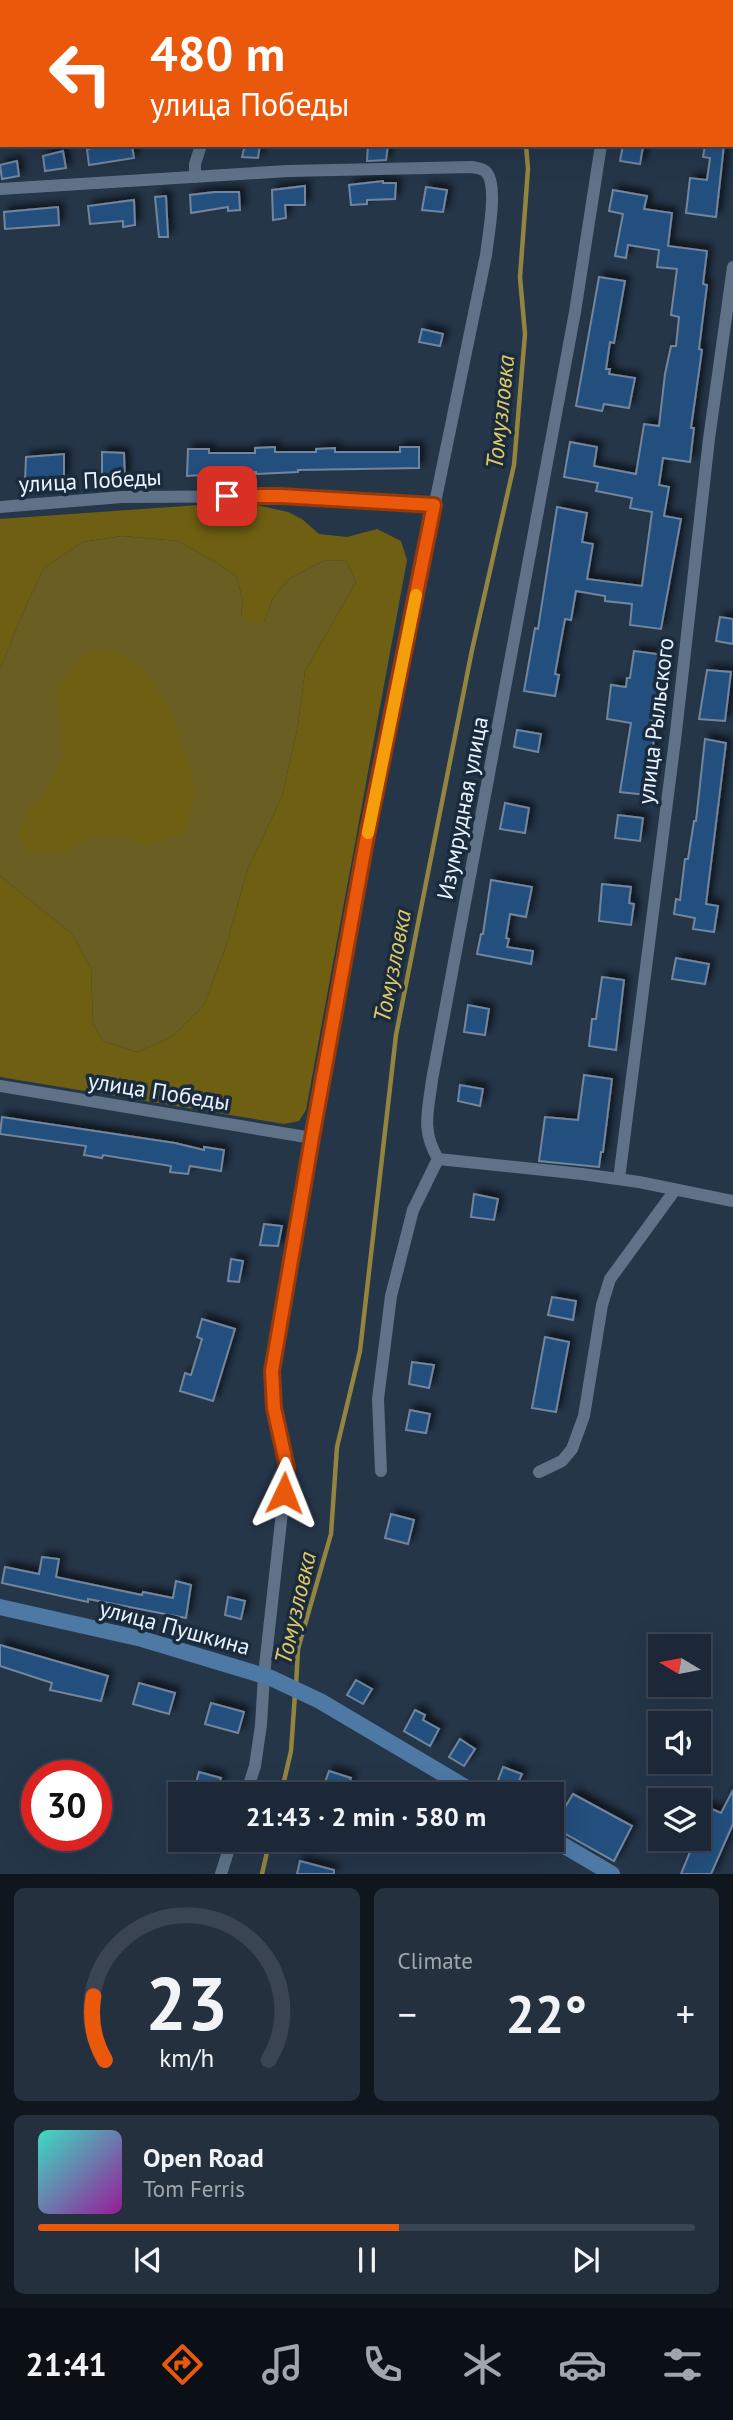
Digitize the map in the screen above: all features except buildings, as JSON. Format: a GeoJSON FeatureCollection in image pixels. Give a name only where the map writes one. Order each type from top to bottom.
{"type":"FeatureCollection","features":[{"type":"Feature","properties":{"kind":"main road","name":"улица Пушкина"},"geometry":{"type":"LineString","coordinates":[[0,1607],[142,1639],[267,1677],[320,1701],[457,1782]]}},
{"type":"Feature","properties":{"kind":"main road"},"geometry":{"type":"LineString","coordinates":[[564,1846],[612,1874]]}},
{"type":"Feature","properties":{"kind":"street"},"geometry":{"type":"LineString","coordinates":[[195,177],[195,164],[200,147]]}},
{"type":"Feature","properties":{"kind":"street","name":"Изумрудная улица"},"geometry":{"type":"LineString","coordinates":[[438,1159],[428,1142],[426,1123],[432,1080],[575,312],[601,147]]}},
{"type":"Feature","properties":{"kind":"street"},"geometry":{"type":"LineString","coordinates":[[0,189],[380,169],[472,167],[484,169],[489,176],[492,198],[486,255],[369,828],[272,1371],[274,1408],[287,1467],[267,1677],[255,1766],[250,1782]]}},
{"type":"Feature","properties":{"kind":"street","name":"улица Рыльского"},"geometry":{"type":"LineString","coordinates":[[619,1180],[676,732],[709,439],[733,267]]}},
{"type":"Feature","properties":{"kind":"street","name":"улица Победы"},"geometry":{"type":"LineString","coordinates":[[0,507],[122,497],[267,496],[434,505]]}},
{"type":"Feature","properties":{"kind":"street","name":"улица Победы"},"geometry":{"type":"LineString","coordinates":[[0,1086],[312,1138]]}},
{"type":"Feature","properties":{"kind":"street"},"geometry":{"type":"LineString","coordinates":[[381,1472],[378,1399],[391,1296],[413,1210],[438,1159],[619,1180],[733,1201]]}},
{"type":"Feature","properties":{"kind":"street"},"geometry":{"type":"LineString","coordinates":[[539,1472],[562,1461],[572,1449],[584,1416],[602,1305],[610,1279],[676,1189]]}},
{"type":"Feature","properties":{"kind":"street"},"geometry":{"type":"LineString","coordinates":[[221,1874],[228,1852]]}},
{"type":"Feature","properties":{"kind":"shaded area"},"geometry":{"type":"Polygon","coordinates":[[[242,502],[288,512],[302,519],[319,534],[347,537],[377,529],[401,541],[407,560],[306,1110],[299,1121],[284,1124],[0,1077],[0,876],[72,934],[91,968],[93,1024],[103,1041],[137,1052],[172,1037],[204,1005],[226,946],[248,868],[282,797],[298,725],[305,671],[356,582],[346,561],[325,560],[289,579],[273,598],[264,622],[251,623],[241,615],[243,602],[237,577],[178,541],[122,536],[82,542],[44,568],[0,669],[0,519],[242,502]]]}},
{"type":"Feature","properties":{"kind":"shaded area"},"geometry":{"type":"Polygon","coordinates":[[[122,536],[178,541],[217,563],[237,577],[243,602],[241,615],[264,622],[273,598],[289,579],[325,560],[346,561],[356,582],[305,671],[298,725],[282,797],[248,868],[226,946],[204,1005],[172,1037],[137,1052],[103,1041],[93,1024],[91,968],[72,934],[0,876],[0,669],[44,568],[82,542],[122,536]]]}},
{"type":"Feature","properties":{"kind":"shaded area"},"geometry":{"type":"Polygon","coordinates":[[[109,649],[142,667],[171,711],[196,788],[185,833],[145,846],[126,837],[94,836],[63,853],[31,854],[18,835],[29,807],[41,799],[63,759],[57,689],[84,653],[109,649]]]}},
{"type":"Feature","properties":{"kind":"waterway","name":"Томузловка"},"geometry":{"type":"LineString","coordinates":[[296,1686],[298,1649],[331,1534],[337,1447],[360,1351],[396,1035],[472,650],[514,465],[525,334],[520,277],[528,169],[526,147]]}},
{"type":"Feature","properties":{"kind":"waterway","name":"Томузловка"},"geometry":{"type":"LineString","coordinates":[[284,1782],[291,1751],[295,1694]]}},
{"type":"Feature","properties":{"kind":"waterway","name":"Томузловка"},"geometry":{"type":"LineString","coordinates":[[262,1874],[267,1852]]}},
{"type":"Feature","properties":{"kind":"slow traffic"},"geometry":{"type":"LineString","coordinates":[[368,833],[416,595]]}},
{"type":"Feature","properties":{"kind":"route"},"geometry":{"type":"LineString","coordinates":[[227,496],[280,496],[434,505],[366,841],[272,1371],[274,1408],[287,1467],[284,1493]]}}]}
